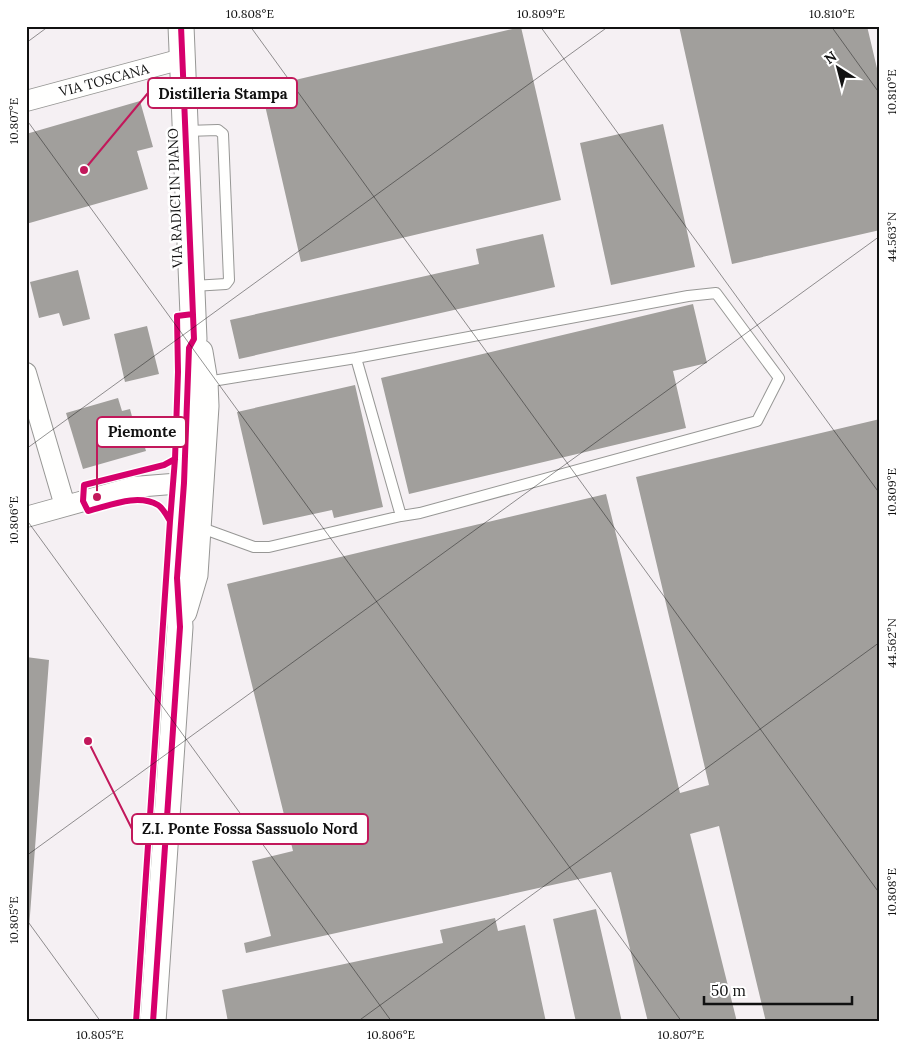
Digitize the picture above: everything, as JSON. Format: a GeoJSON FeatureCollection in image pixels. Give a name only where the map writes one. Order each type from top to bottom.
{"type":"FeatureCollection","features":[{"type":"Feature","properties":{"kind":"street","name":"VIA RADICI IN PIANO"},"geometry":{"type":"LineString","coordinates":[[181,26],[194,339]]}},
{"type":"Feature","properties":{"kind":"street","name":"VIA TOSCANA"},"geometry":{"type":"LineString","coordinates":[[26,101],[182,59]]}},
{"type":"Feature","properties":{"kind":"street"},"geometry":{"type":"LineString","coordinates":[[153,1022],[180,627],[176,578],[184,483],[189,348],[194,339],[199,345],[205,382],[204,427],[195,575],[180,627]]}},
{"type":"Feature","properties":{"kind":"street"},"geometry":{"type":"LineString","coordinates":[[26,373],[65,506]]}},
{"type":"Feature","properties":{"kind":"street"},"geometry":{"type":"LineString","coordinates":[[26,517],[134,487],[172,482],[184,483],[193,474],[195,439],[204,427]]}},
{"type":"Feature","properties":{"kind":"street"},"geometry":{"type":"LineString","coordinates":[[184,483],[191,497],[187,553],[196,566]]}},
{"type":"Feature","properties":{"kind":"lane"},"geometry":{"type":"LineString","coordinates":[[185,131],[218,130],[223,134],[228,280],[226,284],[192,286]]}},
{"type":"Feature","properties":{"kind":"lane"},"geometry":{"type":"LineString","coordinates":[[198,526],[254,547],[269,546],[442,508],[757,421],[779,378],[716,293],[679,298],[356,358],[205,382]]}},
{"type":"Feature","properties":{"kind":"lane"},"geometry":{"type":"LineString","coordinates":[[356,358],[401,516]]}},
{"type":"Feature","properties":{"kind":"shaded area"},"geometry":{"type":"Polygon","coordinates":[[[26,26],[880,26],[880,1022],[26,1022],[26,26]]]}},
{"type":"Feature","properties":{"kind":"building"},"geometry":{"type":"Polygon","coordinates":[[[679,26],[867,26],[880,81],[880,230],[732,264],[679,26]]]}},
{"type":"Feature","properties":{"kind":"building"},"geometry":{"type":"Polygon","coordinates":[[[521,27],[561,200],[301,262],[261,88],[521,27]]]}},
{"type":"Feature","properties":{"kind":"building"},"geometry":{"type":"Polygon","coordinates":[[[140,101],[153,147],[137,151],[148,189],[26,224],[26,134],[140,101]]]}},
{"type":"Feature","properties":{"kind":"building"},"geometry":{"type":"Polygon","coordinates":[[[663,124],[695,267],[611,285],[580,143],[663,124]]]}},
{"type":"Feature","properties":{"kind":"building"},"geometry":{"type":"Polygon","coordinates":[[[543,234],[555,287],[239,359],[230,320],[479,264],[476,249],[543,234]]]}},
{"type":"Feature","properties":{"kind":"building"},"geometry":{"type":"Polygon","coordinates":[[[78,270],[90,319],[63,326],[59,313],[39,318],[30,282],[78,270]]]}},
{"type":"Feature","properties":{"kind":"building"},"geometry":{"type":"Polygon","coordinates":[[[693,304],[707,363],[673,371],[686,428],[409,494],[381,378],[693,304]]]}},
{"type":"Feature","properties":{"kind":"building"},"geometry":{"type":"Polygon","coordinates":[[[147,326],[159,374],[125,382],[114,334],[147,326]]]}},
{"type":"Feature","properties":{"kind":"building"},"geometry":{"type":"Polygon","coordinates":[[[355,385],[383,507],[334,518],[332,510],[263,525],[237,412],[355,385]]]}},
{"type":"Feature","properties":{"kind":"building"},"geometry":{"type":"Polygon","coordinates":[[[118,398],[122,411],[130,409],[137,435],[141,434],[146,451],[83,469],[66,413],[118,398]]]}},
{"type":"Feature","properties":{"kind":"building"},"geometry":{"type":"Polygon","coordinates":[[[880,419],[880,1022],[766,1022],[719,826],[690,834],[737,1022],[648,1022],[611,872],[246,953],[244,943],[271,936],[252,861],[293,851],[227,584],[606,494],[680,793],[709,785],[636,477],[880,419]]]}},
{"type":"Feature","properties":{"kind":"building"},"geometry":{"type":"Polygon","coordinates":[[[26,657],[49,660],[28,942],[26,942],[26,657]]]}},
{"type":"Feature","properties":{"kind":"building"},"geometry":{"type":"Polygon","coordinates":[[[596,909],[622,1022],[576,1022],[553,919],[596,909]]]}},
{"type":"Feature","properties":{"kind":"building"},"geometry":{"type":"Polygon","coordinates":[[[495,918],[498,931],[525,925],[546,1022],[228,1022],[222,990],[443,943],[440,930],[495,918]]]}},
{"type":"Feature","properties":{"kind":"cycle path"},"geometry":{"type":"LineString","coordinates":[[153,1022],[180,627],[177,578],[184,483],[189,348],[194,339],[181,26]]}},
{"type":"Feature","properties":{"kind":"cycle path"},"geometry":{"type":"LineString","coordinates":[[170,521],[175,459],[178,372],[177,316],[193,314]]}},
{"type":"Feature","properties":{"kind":"cycle path"},"geometry":{"type":"LineString","coordinates":[[136,1022],[170,521],[158,505],[141,500],[132,500],[88,511],[83,501],[84,485],[164,465],[175,459]]}},
{"type":"Feature","properties":{"kind":"place","name":"Distilleria Stampa"},"geometry":{"type":"Point","coordinates":[84,170]}},
{"type":"Feature","properties":{"kind":"place","name":"Piemonte"},"geometry":{"type":"Point","coordinates":[97,497]}},
{"type":"Feature","properties":{"kind":"place","name":"Z.I. Ponte Fossa Sassuolo Nord"},"geometry":{"type":"Point","coordinates":[88,741]}}]}
